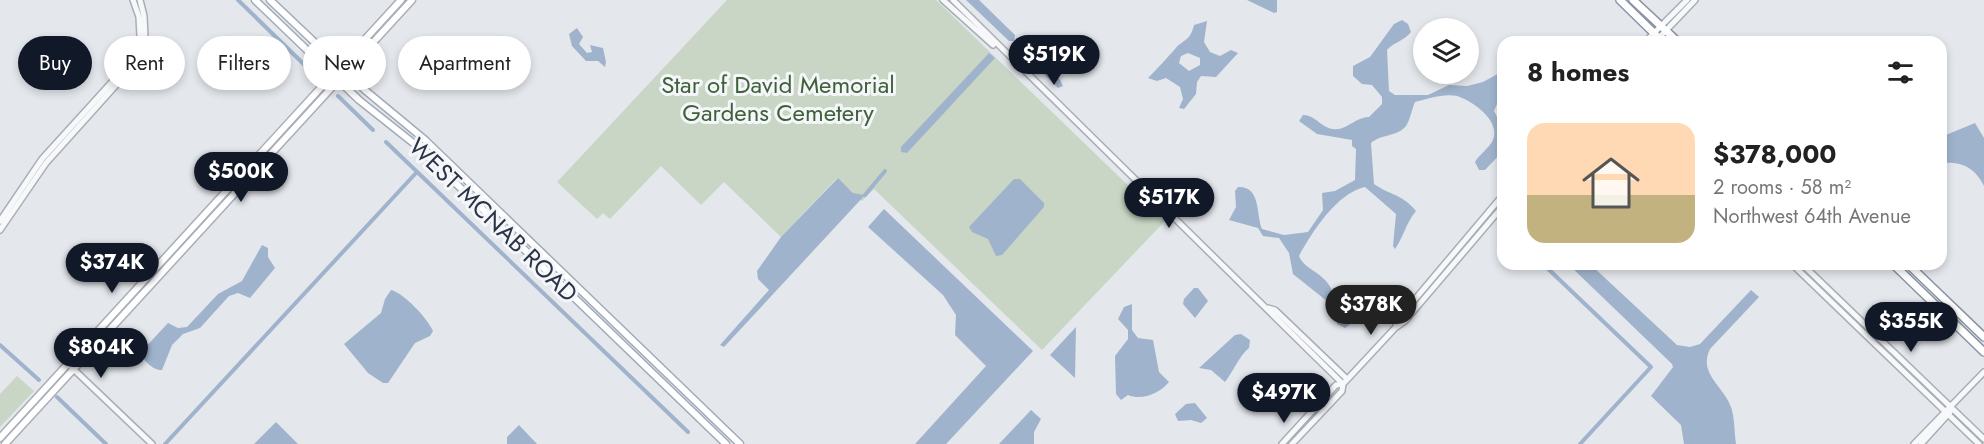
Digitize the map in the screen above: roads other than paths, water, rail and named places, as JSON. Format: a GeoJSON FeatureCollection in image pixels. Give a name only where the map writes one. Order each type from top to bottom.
{"type":"FeatureCollection","features":[{"type":"Feature","properties":{"kind":"highway"},"geometry":{"type":"LineString","coordinates":[[1620,0],[1655,36]]}},
{"type":"Feature","properties":{"kind":"highway"},"geometry":{"type":"LineString","coordinates":[[1634,0],[1672,36]]}},
{"type":"Feature","properties":{"kind":"highway"},"geometry":{"type":"LineString","coordinates":[[1899,270],[1984,352]]}},
{"type":"Feature","properties":{"kind":"highway"},"geometry":{"type":"LineString","coordinates":[[1914,270],[1984,337]]}},
{"type":"Feature","properties":{"kind":"main road","name":"WEST MCNAB ROAD"},"geometry":{"type":"LineString","coordinates":[[255,0],[303,47]]}},
{"type":"Feature","properties":{"kind":"main road","name":"WEST MCNAB ROAD"},"geometry":{"type":"LineString","coordinates":[[270,0],[308,36]]}},
{"type":"Feature","properties":{"kind":"main road"},"geometry":{"type":"LineString","coordinates":[[368,36],[401,0]]}},
{"type":"Feature","properties":{"kind":"main road"},"geometry":{"type":"LineString","coordinates":[[379,36],[412,0]]}},
{"type":"Feature","properties":{"kind":"main road"},"geometry":{"type":"LineString","coordinates":[[0,438],[66,363],[318,90]]}},
{"type":"Feature","properties":{"kind":"main road"},"geometry":{"type":"LineString","coordinates":[[5,444],[129,305],[329,90]]}},
{"type":"Feature","properties":{"kind":"main road","name":"WEST MCNAB ROAD"},"geometry":{"type":"LineString","coordinates":[[348,90],[417,146],[726,444]]}},
{"type":"Feature","properties":{"kind":"main road","name":"WEST MCNAB ROAD"},"geometry":{"type":"LineString","coordinates":[[367,90],[424,139],[740,444]]}},
{"type":"Feature","properties":{"kind":"main road"},"geometry":{"type":"LineString","coordinates":[[251,174],[253,165],[278,139],[281,129]]}},
{"type":"Feature","properties":{"kind":"main road"},"geometry":{"type":"LineString","coordinates":[[201,228],[244,178],[245,168]]}},
{"type":"Feature","properties":{"kind":"main road"},"geometry":{"type":"LineString","coordinates":[[129,305],[133,290]]}},
{"type":"Feature","properties":{"kind":"main road"},"geometry":{"type":"LineString","coordinates":[[118,318],[124,300]]}},
{"type":"Feature","properties":{"kind":"street"},"geometry":{"type":"LineString","coordinates":[[0,221],[42,159],[131,61],[140,36],[139,17],[132,0]]}},
{"type":"Feature","properties":{"kind":"street"},"geometry":{"type":"LineString","coordinates":[[0,230],[46,163],[135,64],[145,37],[144,16],[140,0]]}},
{"type":"Feature","properties":{"kind":"street"},"geometry":{"type":"LineString","coordinates":[[943,0],[1007,56]]}},
{"type":"Feature","properties":{"kind":"street"},"geometry":{"type":"LineString","coordinates":[[953,0],[1007,56],[1268,308],[1306,348],[1345,381]]}},
{"type":"Feature","properties":{"kind":"street"},"geometry":{"type":"LineString","coordinates":[[1659,36],[1663,28],[1687,0]]}},
{"type":"Feature","properties":{"kind":"street"},"geometry":{"type":"LineString","coordinates":[[1663,28],[1695,0]]}},
{"type":"Feature","properties":{"kind":"street"},"geometry":{"type":"LineString","coordinates":[[1395,328],[1400,317],[1497,202]]}},
{"type":"Feature","properties":{"kind":"street"},"geometry":{"type":"LineString","coordinates":[[1490,211],[1495,215]]}},
{"type":"Feature","properties":{"kind":"street"},"geometry":{"type":"LineString","coordinates":[[1282,444],[1336,386],[1345,381],[1395,328],[1406,321],[1497,213]]}},
{"type":"Feature","properties":{"kind":"street"},"geometry":{"type":"LineString","coordinates":[[1459,247],[1462,255]]}},
{"type":"Feature","properties":{"kind":"street"},"geometry":{"type":"LineString","coordinates":[[1798,270],[1979,444]]}},
{"type":"Feature","properties":{"kind":"street"},"geometry":{"type":"LineString","coordinates":[[1808,270],[1984,439]]}},
{"type":"Feature","properties":{"kind":"street"},"geometry":{"type":"LineString","coordinates":[[1268,308],[1275,310],[1345,381]]}},
{"type":"Feature","properties":{"kind":"street"},"geometry":{"type":"LineString","coordinates":[[1306,348],[1314,347]]}},
{"type":"Feature","properties":{"kind":"street"},"geometry":{"type":"LineString","coordinates":[[66,363],[152,444]]}},
{"type":"Feature","properties":{"kind":"street"},"geometry":{"type":"LineString","coordinates":[[1914,444],[1952,408],[1984,372]]}},
{"type":"Feature","properties":{"kind":"street"},"geometry":{"type":"LineString","coordinates":[[1292,444],[1342,391],[1345,381]]}},
{"type":"Feature","properties":{"kind":"street"},"geometry":{"type":"LineString","coordinates":[[1921,444],[1947,413]]}},
{"type":"Feature","properties":{"kind":"water"},"geometry":{"type":"Polygon","coordinates":[[[966,0],[979,0],[1015,35],[1014,41],[1009,41],[966,0]]]}},
{"type":"Feature","properties":{"kind":"water"},"geometry":{"type":"Polygon","coordinates":[[[1247,0],[1277,0],[1277,12],[1274,13],[1247,0]]]}},
{"type":"Feature","properties":{"kind":"water"},"geometry":{"type":"Polygon","coordinates":[[[1402,20],[1408,24],[1411,32],[1387,50],[1389,91],[1395,95],[1428,95],[1449,85],[1479,84],[1497,74],[1497,104],[1494,111],[1497,117],[1497,157],[1485,170],[1479,170],[1475,162],[1493,140],[1493,126],[1478,107],[1452,95],[1415,102],[1407,124],[1402,130],[1371,143],[1374,184],[1401,198],[1416,211],[1395,249],[1393,246],[1396,214],[1365,187],[1335,205],[1318,225],[1299,256],[1306,265],[1326,280],[1333,293],[1357,302],[1356,317],[1345,328],[1337,324],[1338,310],[1293,274],[1289,253],[1279,238],[1263,236],[1258,228],[1229,220],[1236,207],[1235,191],[1238,187],[1245,188],[1254,196],[1262,229],[1284,235],[1308,232],[1323,210],[1322,193],[1335,191],[1355,180],[1356,149],[1352,146],[1352,140],[1317,134],[1299,121],[1303,115],[1329,128],[1338,129],[1369,117],[1382,104],[1382,97],[1372,85],[1362,84],[1353,76],[1353,66],[1370,57],[1394,24],[1402,20]]]}},
{"type":"Feature","properties":{"kind":"water"},"geometry":{"type":"Polygon","coordinates":[[[1207,21],[1204,42],[1210,52],[1220,56],[1231,50],[1238,53],[1216,77],[1201,76],[1197,82],[1196,94],[1184,109],[1179,108],[1183,99],[1180,87],[1166,78],[1157,81],[1148,78],[1188,37],[1194,25],[1207,21]],[[1188,53],[1181,56],[1179,63],[1189,71],[1200,65],[1200,58],[1188,53]]]}},
{"type":"Feature","properties":{"kind":"water"},"geometry":{"type":"Polygon","coordinates":[[[577,28],[583,37],[579,44],[587,53],[592,52],[590,45],[603,48],[605,67],[598,61],[586,61],[572,46],[569,34],[577,28]]]}},
{"type":"Feature","properties":{"kind":"water"},"geometry":{"type":"Polygon","coordinates":[[[1027,48],[1060,80],[1063,86],[1058,88],[1023,53],[1027,48]]]}},
{"type":"Feature","properties":{"kind":"water"},"geometry":{"type":"Polygon","coordinates":[[[989,53],[995,58],[907,153],[901,152],[901,147],[989,53]]]}},
{"type":"Feature","properties":{"kind":"water"},"geometry":{"type":"Polygon","coordinates":[[[1975,123],[1984,138],[1984,186],[1972,170],[1961,164],[1947,163],[1947,135],[1975,123]]]}},
{"type":"Feature","properties":{"kind":"water"},"geometry":{"type":"Polygon","coordinates":[[[838,178],[853,193],[865,195],[724,347],[720,345],[769,290],[758,279],[757,271],[781,237],[838,178]]]}},
{"type":"Feature","properties":{"kind":"water"},"geometry":{"type":"Polygon","coordinates":[[[1014,179],[1020,179],[1044,203],[1044,207],[1002,255],[996,256],[988,239],[972,232],[969,227],[1014,179]]]}},
{"type":"Feature","properties":{"kind":"water"},"geometry":{"type":"Polygon","coordinates":[[[884,209],[1033,351],[946,444],[915,444],[986,366],[955,335],[956,315],[943,295],[868,227],[884,209]]]}},
{"type":"Feature","properties":{"kind":"water"},"geometry":{"type":"Polygon","coordinates":[[[262,245],[268,248],[268,257],[275,268],[250,298],[238,293],[229,296],[200,328],[183,334],[172,345],[162,370],[155,369],[149,364],[141,352],[168,323],[178,328],[187,327],[218,294],[242,281],[262,245]]]}},
{"type":"Feature","properties":{"kind":"water"},"geometry":{"type":"Polygon","coordinates":[[[1574,270],[1596,270],[1677,345],[1690,347],[1700,344],[1751,290],[1759,297],[1710,349],[1707,358],[1709,373],[1731,407],[1736,444],[1684,444],[1681,425],[1651,396],[1673,367],[1574,270]]]}},
{"type":"Feature","properties":{"kind":"water"},"geometry":{"type":"Polygon","coordinates":[[[1194,288],[1198,288],[1208,301],[1195,318],[1183,304],[1184,299],[1194,288]]]}},
{"type":"Feature","properties":{"kind":"water"},"geometry":{"type":"Polygon","coordinates":[[[391,290],[415,307],[433,331],[430,336],[415,343],[388,383],[383,383],[368,373],[344,344],[381,313],[385,299],[391,290]]]}},
{"type":"Feature","properties":{"kind":"water"},"geometry":{"type":"Polygon","coordinates":[[[1132,304],[1132,330],[1138,338],[1153,340],[1159,372],[1169,382],[1161,390],[1150,395],[1133,397],[1128,395],[1121,400],[1116,394],[1115,356],[1128,339],[1128,330],[1118,319],[1124,307],[1132,304]]]}},
{"type":"Feature","properties":{"kind":"water"},"geometry":{"type":"Polygon","coordinates":[[[1076,327],[1075,378],[1050,355],[1076,327]]]}},
{"type":"Feature","properties":{"kind":"water"},"geometry":{"type":"Polygon","coordinates":[[[1241,334],[1250,340],[1249,348],[1225,382],[1211,370],[1199,368],[1235,335],[1241,334]]]}},
{"type":"Feature","properties":{"kind":"water"},"geometry":{"type":"Polygon","coordinates":[[[1195,403],[1207,418],[1201,423],[1191,420],[1178,421],[1175,414],[1186,404],[1195,403]]]}},
{"type":"Feature","properties":{"kind":"water"},"geometry":{"type":"Polygon","coordinates":[[[1031,410],[1041,419],[1034,432],[1034,444],[999,444],[1031,410]]]}},
{"type":"Feature","properties":{"kind":"water"},"geometry":{"type":"Polygon","coordinates":[[[276,422],[298,444],[254,444],[276,422]]]}},
{"type":"Feature","properties":{"kind":"water"},"geometry":{"type":"Polygon","coordinates":[[[519,425],[537,444],[507,444],[507,437],[519,425]]]}},
{"type":"Feature","properties":{"kind":"waterway"},"geometry":{"type":"LineString","coordinates":[[238,0],[303,63]]}},
{"type":"Feature","properties":{"kind":"waterway"},"geometry":{"type":"LineString","coordinates":[[338,96],[373,130]]}},
{"type":"Feature","properties":{"kind":"waterway"},"geometry":{"type":"LineString","coordinates":[[386,142],[688,432]]}},
{"type":"Feature","properties":{"kind":"waterway"},"geometry":{"type":"LineString","coordinates":[[865,195],[885,171]]}},
{"type":"Feature","properties":{"kind":"waterway"},"geometry":{"type":"LineString","coordinates":[[165,444],[416,173]]}},
{"type":"Feature","properties":{"kind":"waterway"},"geometry":{"type":"LineString","coordinates":[[1549,270],[1651,367],[1580,444]]}},
{"type":"Feature","properties":{"kind":"waterway"},"geometry":{"type":"LineString","coordinates":[[0,345],[39,380]]}},
{"type":"Feature","properties":{"kind":"waterway"},"geometry":{"type":"LineString","coordinates":[[57,397],[106,444]]}},
{"type":"Feature","properties":{"kind":"park label","name":"Star of David Memorial Gardens Cemetery"},"geometry":{"type":"Point","coordinates":[778,99]}}]}
